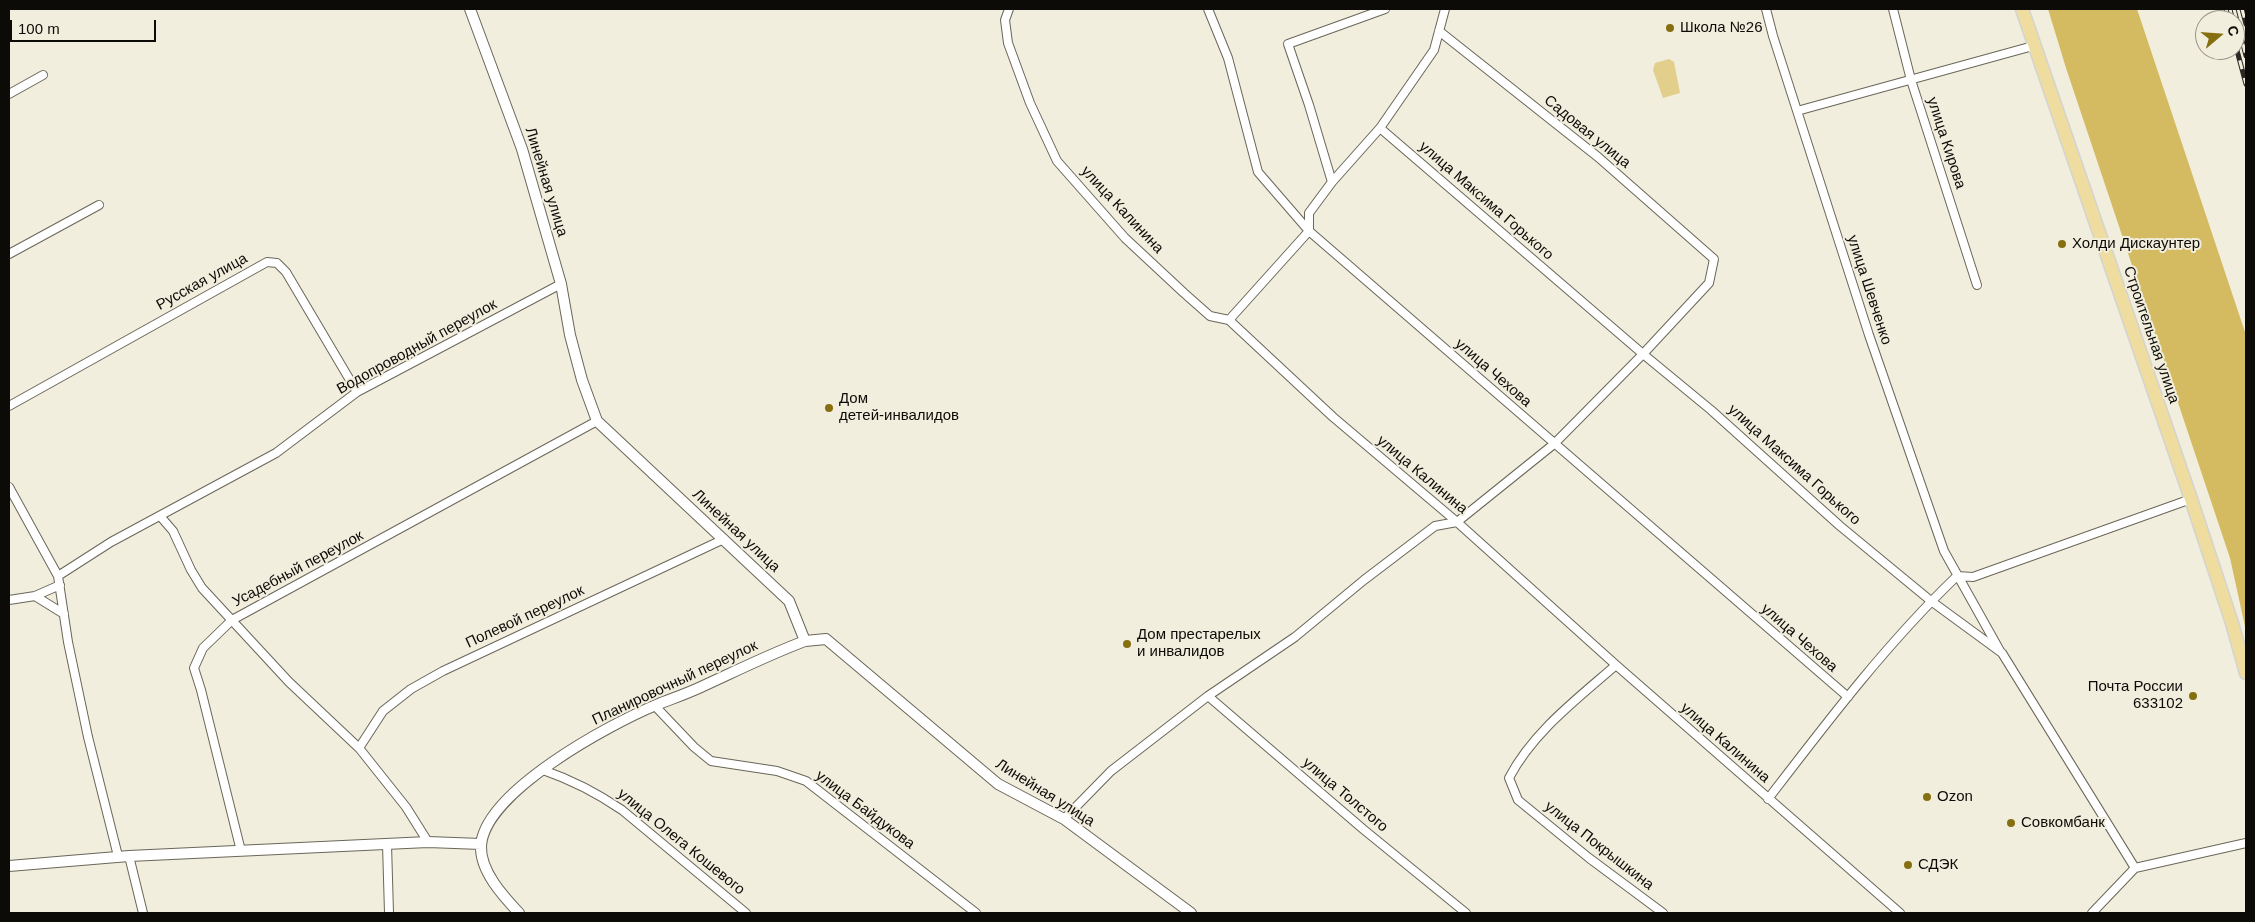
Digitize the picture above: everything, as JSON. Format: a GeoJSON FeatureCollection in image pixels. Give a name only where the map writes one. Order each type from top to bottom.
{"type":"FeatureCollection","features":[{"type":"Feature","properties":{"kind":"main road","name":"Строительная улица"},"geometry":{"type":"LineString","coordinates":[[2022,9],[2033,46],[2232,623],[2246,673]]}},
{"type":"Feature","properties":{"kind":"street","name":"Линейная улица"},"geometry":{"type":"LineString","coordinates":[[470,9],[522,149],[561,284],[570,335],[582,380],[597,421],[789,601],[805,641],[826,639],[998,784],[1064,819],[1191,913]]}},
{"type":"Feature","properties":{"kind":"street","name":"улица Калинина"},"geometry":{"type":"LineString","coordinates":[[1009,9],[1004,20],[1008,43],[1030,103],[1057,161],[1125,238],[1210,316],[1229,320],[1333,417],[1457,522],[1616,665],[1900,913]]}},
{"type":"Feature","properties":{"kind":"street","name":"улица Чехова"},"geometry":{"type":"LineString","coordinates":[[1208,9],[1228,58],[1258,172],[1309,231],[1848,697]]}},
{"type":"Feature","properties":{"kind":"street"},"geometry":{"type":"LineString","coordinates":[[1332,182],[1288,44],[1385,9]]}},
{"type":"Feature","properties":{"kind":"street"},"geometry":{"type":"LineString","coordinates":[[1229,320],[1309,231],[1309,213],[1332,182],[1380,128],[1434,50],[1445,9]]}},
{"type":"Feature","properties":{"kind":"street","name":"улица Шевченко"},"geometry":{"type":"LineString","coordinates":[[1766,9],[1868,335],[1944,551],[2002,653]]}},
{"type":"Feature","properties":{"kind":"street","name":"улица Кирова"},"geometry":{"type":"LineString","coordinates":[[1893,9],[1911,80],[1977,285]]}},
{"type":"Feature","properties":{"kind":"street","name":"Садовая улица"},"geometry":{"type":"LineString","coordinates":[[1439,31],[1598,157],[1714,258],[1708,283],[1643,354]]}},
{"type":"Feature","properties":{"kind":"street"},"geometry":{"type":"LineString","coordinates":[[1797,111],[2033,46]]}},
{"type":"Feature","properties":{"kind":"street"},"geometry":{"type":"LineString","coordinates":[[9,94],[43,75]]}},
{"type":"Feature","properties":{"kind":"street","name":"улица Максима Горького"},"geometry":{"type":"LineString","coordinates":[[1380,128],[1643,354],[1712,410],[1840,526],[1931,601],[2002,653],[2135,868]]}},
{"type":"Feature","properties":{"kind":"street"},"geometry":{"type":"LineString","coordinates":[[9,254],[99,205]]}},
{"type":"Feature","properties":{"kind":"street","name":"Русская улица"},"geometry":{"type":"LineString","coordinates":[[9,406],[267,262],[277,263],[286,272],[357,392]]}},
{"type":"Feature","properties":{"kind":"street","name":"Водопроводный переулок"},"geometry":{"type":"LineString","coordinates":[[58,576],[112,542],[276,453],[357,392],[561,284]]}},
{"type":"Feature","properties":{"kind":"street"},"geometry":{"type":"LineString","coordinates":[[1064,819],[1111,771],[1208,696],[1295,637],[1364,580],[1435,526],[1457,522],[1554,444],[1643,354]]}},
{"type":"Feature","properties":{"kind":"street","name":"Усадебный переулок"},"geometry":{"type":"LineString","coordinates":[[241,850],[194,668],[204,648],[232,620],[597,421]]}},
{"type":"Feature","properties":{"kind":"street"},"geometry":{"type":"LineString","coordinates":[[9,487],[58,576],[88,737],[143,913]]}},
{"type":"Feature","properties":{"kind":"street"},"geometry":{"type":"LineString","coordinates":[[1768,799],[1848,697],[1931,601],[1957,576],[1973,577],[2190,499]]}},
{"type":"Feature","properties":{"kind":"street"},"geometry":{"type":"LineString","coordinates":[[160,516],[173,531],[191,570],[202,588],[290,682],[359,748],[406,807],[428,842]]}},
{"type":"Feature","properties":{"kind":"street","name":"Полевой переулок"},"geometry":{"type":"LineString","coordinates":[[359,748],[383,711],[411,689],[443,671],[724,539]]}},
{"type":"Feature","properties":{"kind":"street"},"geometry":{"type":"LineString","coordinates":[[9,600],[35,596],[60,585]]}},
{"type":"Feature","properties":{"kind":"street"},"geometry":{"type":"LineString","coordinates":[[35,596],[64,614]]}},
{"type":"Feature","properties":{"kind":"street","name":"Планировочный переулок"},"geometry":{"type":"LineString","coordinates":[[481,844],[486,826],[509,796],[543,770],[596,736],[655,706],[680,697],[780,650],[805,641]]}},
{"type":"Feature","properties":{"kind":"street","name":"улица Покрышкина"},"geometry":{"type":"LineString","coordinates":[[1616,665],[1554,719],[1518,761],[1509,778],[1518,800],[1589,858],[1663,913]]}},
{"type":"Feature","properties":{"kind":"street","name":"улица Толстого"},"geometry":{"type":"LineString","coordinates":[[1208,696],[1363,829],[1466,913]]}},
{"type":"Feature","properties":{"kind":"street","name":"улица Байдукова"},"geometry":{"type":"LineString","coordinates":[[655,706],[694,747],[711,761],[777,771],[806,781],[976,913]]}},
{"type":"Feature","properties":{"kind":"street","name":"улица Олега Кошевого"},"geometry":{"type":"LineString","coordinates":[[543,770],[574,781],[609,801],[746,913]]}},
{"type":"Feature","properties":{"kind":"street"},"geometry":{"type":"LineString","coordinates":[[9,866],[124,856],[241,850],[428,842],[481,844],[482,857],[498,890],[519,913]]}},
{"type":"Feature","properties":{"kind":"street"},"geometry":{"type":"LineString","coordinates":[[2092,913],[2135,868],[2246,843]]}},
{"type":"Feature","properties":{"kind":"street"},"geometry":{"type":"LineString","coordinates":[[387,844],[388,913]]}},
{"type":"Feature","properties":{"kind":"shaded area"},"geometry":{"type":"Polygon","coordinates":[[[2048,9],[2137,9],[2246,335],[2246,631],[2230,558],[2048,9]]]}},
{"type":"Feature","properties":{"kind":"shaded area"},"geometry":{"type":"Polygon","coordinates":[[[1669,59],[1674,62],[1680,93],[1663,98],[1653,70],[1655,63],[1669,59]]]}},
{"type":"Feature","properties":{"kind":"railway"},"geometry":{"type":"LineString","coordinates":[[2234,9],[2246,56]]}},
{"type":"Feature","properties":{"kind":"railway"},"geometry":{"type":"LineString","coordinates":[[2242,9],[2246,24]]}},
{"type":"Feature","properties":{"kind":"railway"},"geometry":{"type":"LineString","coordinates":[[2240,60],[2246,84]]}},
{"type":"Feature","properties":{"kind":"place","name":"Школа №26"},"geometry":{"type":"Point","coordinates":[1670,28]}},
{"type":"Feature","properties":{"kind":"place","name":"Холди Дискаунтер"},"geometry":{"type":"Point","coordinates":[2062,244]}},
{"type":"Feature","properties":{"kind":"place","name":"Дом детей-инвалидов"},"geometry":{"type":"Point","coordinates":[829,408]}},
{"type":"Feature","properties":{"kind":"place","name":"Дом престарелых и инвалидов"},"geometry":{"type":"Point","coordinates":[1127,644]}},
{"type":"Feature","properties":{"kind":"place","name":"Почта России 633102"},"geometry":{"type":"Point","coordinates":[2193,696]}},
{"type":"Feature","properties":{"kind":"place","name":"Ozon"},"geometry":{"type":"Point","coordinates":[1927,797]}},
{"type":"Feature","properties":{"kind":"place","name":"Совкомбанк"},"geometry":{"type":"Point","coordinates":[2011,823]}},
{"type":"Feature","properties":{"kind":"place","name":"СДЭК"},"geometry":{"type":"Point","coordinates":[1908,865]}}]}
